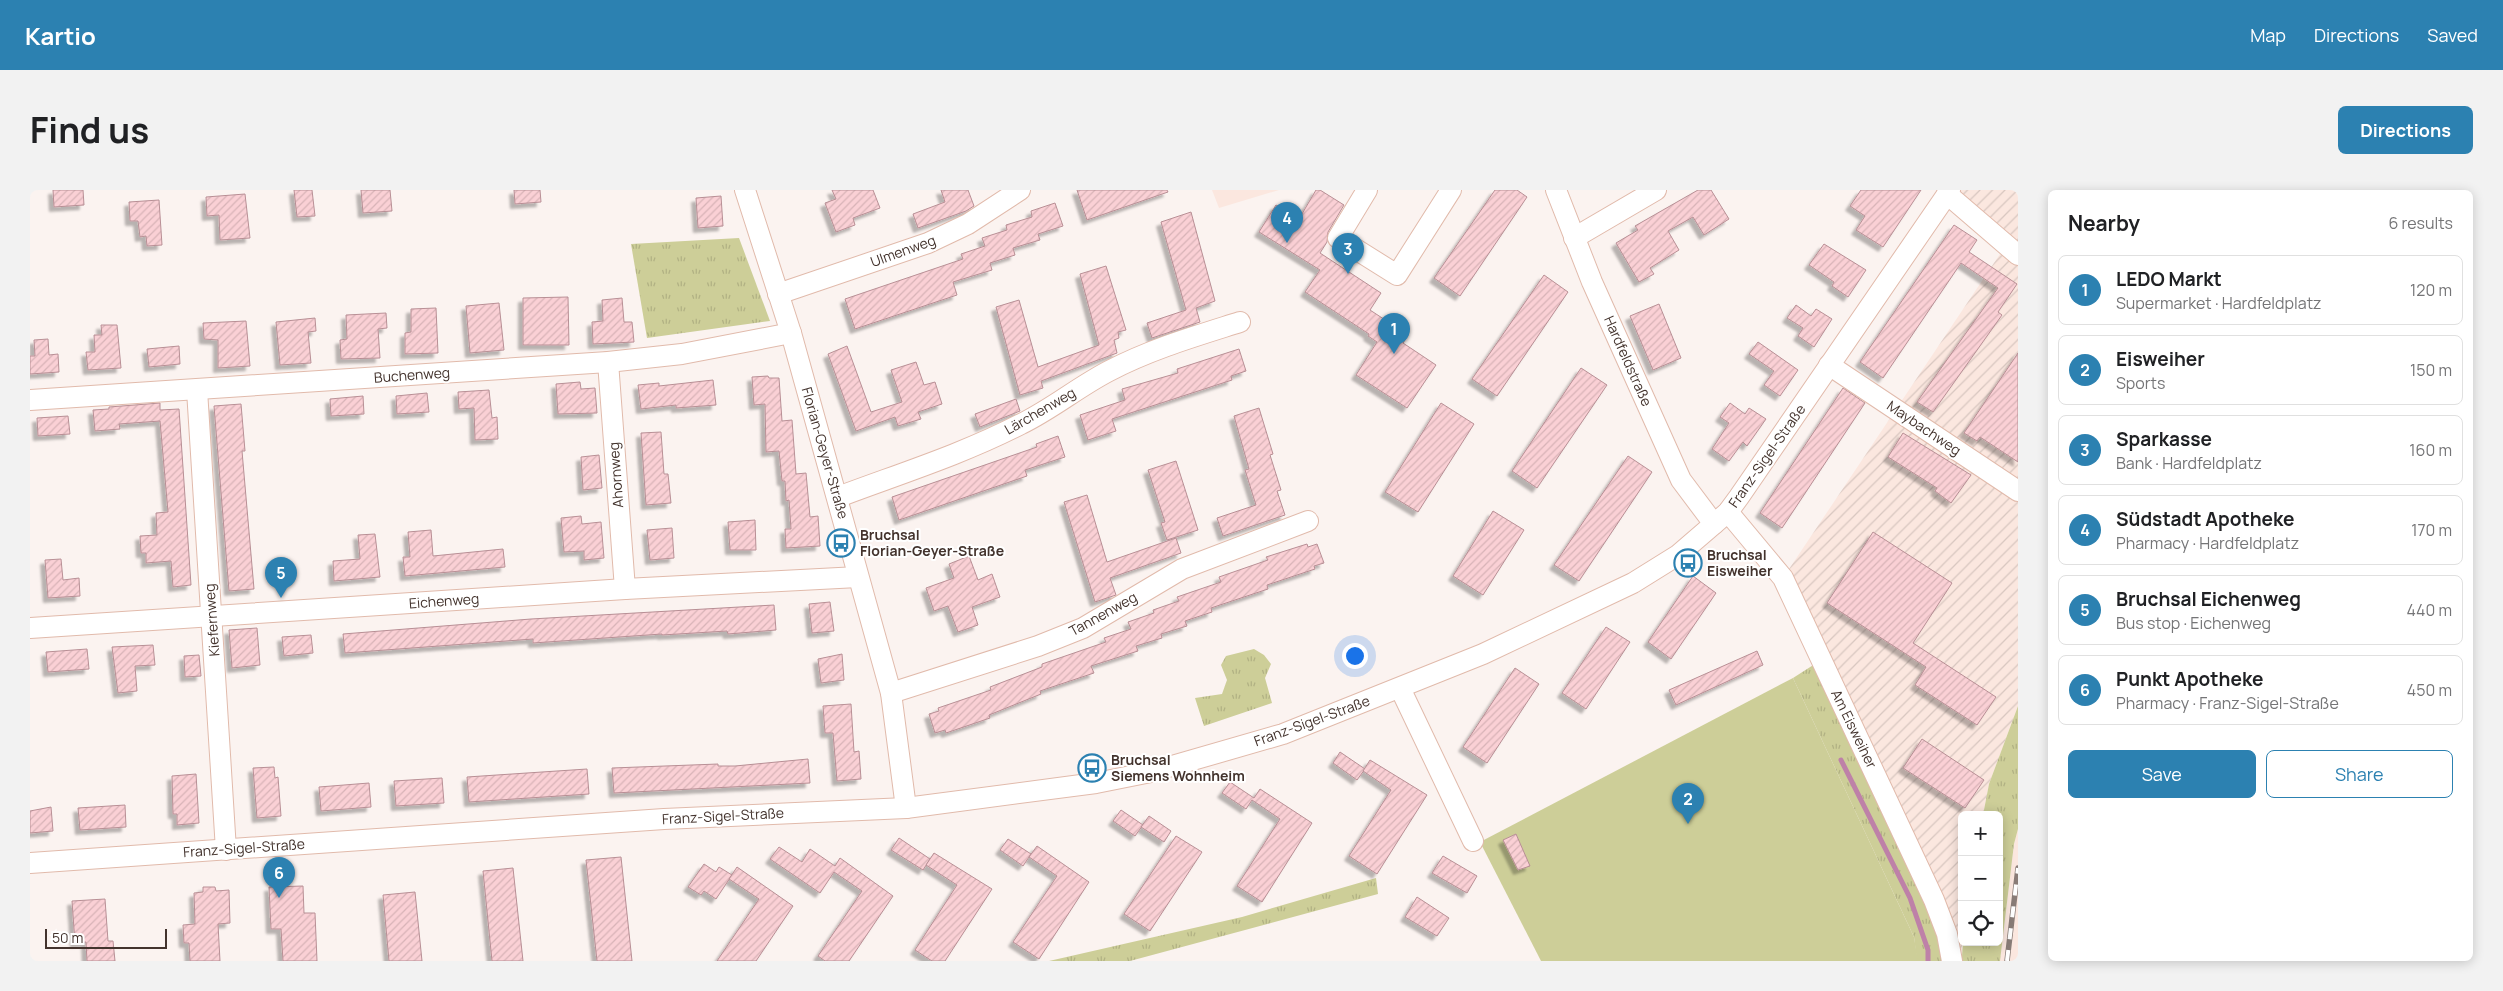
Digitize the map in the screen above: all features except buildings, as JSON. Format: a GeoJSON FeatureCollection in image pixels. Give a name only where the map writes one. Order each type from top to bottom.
{"type":"FeatureCollection","features":[{"type":"Feature","properties":{"kind":"street","name":"Florian-Geyer-Straße"},"geometry":{"type":"LineString","coordinates":[[745,190],[791,333],[838,496],[858,577],[891,693],[906,808]]}},
{"type":"Feature","properties":{"kind":"street","name":"Ulmenweg"},"geometry":{"type":"LineString","coordinates":[[778,294],[928,243],[968,224],[1020,190]]}},
{"type":"Feature","properties":{"kind":"street"},"geometry":{"type":"LineString","coordinates":[[1367,190],[1338,238],[1397,276],[1452,190]]}},
{"type":"Feature","properties":{"kind":"street","name":"Hardfeldstraße"},"geometry":{"type":"LineString","coordinates":[[1556,190],[1574,238],[1680,480],[1721,518]]}},
{"type":"Feature","properties":{"kind":"street"},"geometry":{"type":"LineString","coordinates":[[1574,238],[1656,190]]}},
{"type":"Feature","properties":{"kind":"street"},"geometry":{"type":"LineString","coordinates":[[1949,192],[2018,255]]}},
{"type":"Feature","properties":{"kind":"street","name":"Franz-Sigel-Straße"},"geometry":{"type":"LineString","coordinates":[[30,863],[664,819],[906,808],[1096,784],[1151,772],[1283,734],[1483,654],[1633,583],[1678,555],[1721,518],[1949,192]]}},
{"type":"Feature","properties":{"kind":"street","name":"Lärchenweg"},"geometry":{"type":"LineString","coordinates":[[838,496],[974,446],[1022,424],[1069,393],[1109,370],[1153,350],[1240,322]]}},
{"type":"Feature","properties":{"kind":"street","name":"Buchenweg"},"geometry":{"type":"LineString","coordinates":[[30,400],[608,362],[682,354],[791,333]]}},
{"type":"Feature","properties":{"kind":"street","name":"Ahornweg"},"geometry":{"type":"LineString","coordinates":[[608,362],[625,589]]}},
{"type":"Feature","properties":{"kind":"street","name":"Maybachweg"},"geometry":{"type":"LineString","coordinates":[[1829,366],[2018,491]]}},
{"type":"Feature","properties":{"kind":"street","name":"Kiefernweg"},"geometry":{"type":"LineString","coordinates":[[197,390],[226,850]]}},
{"type":"Feature","properties":{"kind":"street","name":"Am Eisweiher"},"geometry":{"type":"LineString","coordinates":[[1721,518],[1783,578],[1934,900],[1947,934],[1952,961]]}},
{"type":"Feature","properties":{"kind":"street","name":"Tannenweg"},"geometry":{"type":"LineString","coordinates":[[891,693],[1038,646],[1084,628],[1182,570],[1308,521]]}},
{"type":"Feature","properties":{"kind":"street","name":"Eichenweg"},"geometry":{"type":"LineString","coordinates":[[30,628],[625,589],[858,577]]}},
{"type":"Feature","properties":{"kind":"street"},"geometry":{"type":"LineString","coordinates":[[1400,688],[1473,841]]}},
{"type":"Feature","properties":{"kind":"shaded area"},"geometry":{"type":"Polygon","coordinates":[[[1212,190],[1279,190],[1219,208],[1212,190]]]}},
{"type":"Feature","properties":{"kind":"shaded area"},"geometry":{"type":"Polygon","coordinates":[[[1950,190],[2018,190],[2018,706],[1989,784],[1984,811],[1958,811],[1958,946],[1962,946],[1962,957],[1934,912],[1783,578],[2006,245],[1950,190]]]}},
{"type":"Feature","properties":{"kind":"shaded area"},"geometry":{"type":"Polygon","coordinates":[[[2018,829],[2018,961],[2000,961],[2003,946],[2014,844],[2018,829]]]}},
{"type":"Feature","properties":{"kind":"green space"},"geometry":{"type":"Polygon","coordinates":[[[739,238],[770,321],[647,338],[631,244],[739,238]]]}},
{"type":"Feature","properties":{"kind":"green space"},"geometry":{"type":"Polygon","coordinates":[[[1254,649],[1264,655],[1271,664],[1265,678],[1272,703],[1204,726],[1195,698],[1222,694],[1227,680],[1221,665],[1226,656],[1254,649]]]}},
{"type":"Feature","properties":{"kind":"green space"},"geometry":{"type":"Polygon","coordinates":[[[1818,662],[1934,912],[1962,956],[1963,946],[2002,946],[2000,961],[1917,961],[1914,937],[1793,678],[1818,662]]]}},
{"type":"Feature","properties":{"kind":"green space"},"geometry":{"type":"Polygon","coordinates":[[[1793,678],[1914,937],[1918,961],[1541,961],[1480,842],[1793,678]]]}},
{"type":"Feature","properties":{"kind":"green space"},"geometry":{"type":"Polygon","coordinates":[[[2018,706],[2018,829],[2014,844],[2003,936],[2003,811],[1984,811],[1989,784],[2018,706]]]}},
{"type":"Feature","properties":{"kind":"green space"},"geometry":{"type":"Polygon","coordinates":[[[1376,878],[1378,894],[1130,961],[1049,961],[1242,917],[1376,878]]]}},
{"type":"Feature","properties":{"kind":"waterway"},"geometry":{"type":"LineString","coordinates":[[1841,760],[1910,898],[1928,950],[1928,961]]}},
{"type":"Feature","properties":{"kind":"railway"},"geometry":{"type":"LineString","coordinates":[[2007,961],[2018,868]]}},
{"type":"Feature","properties":{"kind":"place","name":"Südstadt Apotheke"},"geometry":{"type":"Point","coordinates":[1287,243]}},
{"type":"Feature","properties":{"kind":"place","name":"Sparkasse"},"geometry":{"type":"Point","coordinates":[1348,274]}},
{"type":"Feature","properties":{"kind":"place","name":"LEDO Markt"},"geometry":{"type":"Point","coordinates":[1394,354]}},
{"type":"Feature","properties":{"kind":"place","name":"Bruchsal Florian-Geyer-Straße"},"geometry":{"type":"Point","coordinates":[841,543]}},
{"type":"Feature","properties":{"kind":"place","name":"Bruchsal Eisweiher"},"geometry":{"type":"Point","coordinates":[1688,563]}},
{"type":"Feature","properties":{"kind":"place","name":"Bruchsal Eichenweg"},"geometry":{"type":"Point","coordinates":[281,598]}},
{"type":"Feature","properties":{"kind":"place","name":"Bruchsal Siemens Wohnheim"},"geometry":{"type":"Point","coordinates":[1092,768]}},
{"type":"Feature","properties":{"kind":"place","name":"Eisweiher"},"geometry":{"type":"Point","coordinates":[1688,824]}},
{"type":"Feature","properties":{"kind":"place","name":"Punkt Apotheke"},"geometry":{"type":"Point","coordinates":[279,898]}}]}
